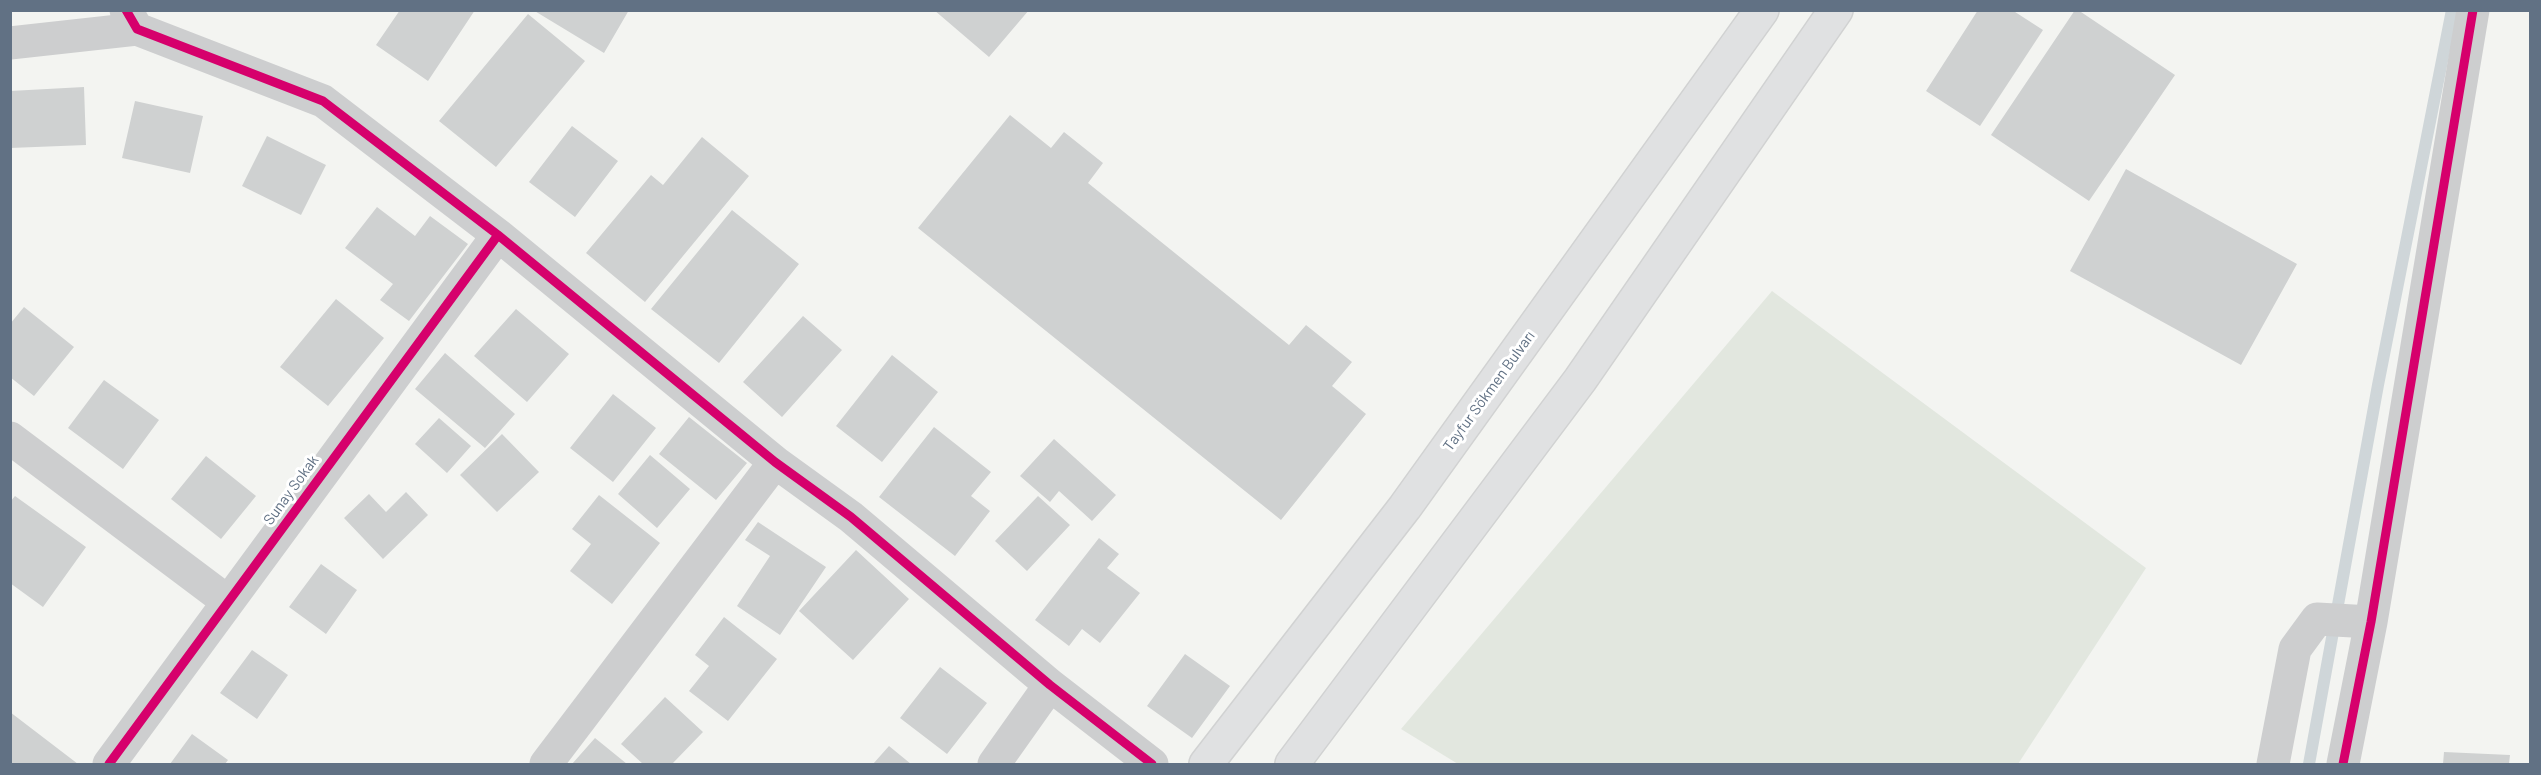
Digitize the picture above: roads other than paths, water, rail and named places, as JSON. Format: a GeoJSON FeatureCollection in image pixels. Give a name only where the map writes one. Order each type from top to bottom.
{"type":"FeatureCollection","features":[{"type":"Feature","properties":{"kind":"main road","name":"Tayfur Sökmen Bulvarı"},"geometry":{"type":"LineString","coordinates":[[1206,765],[1405,507],[1762,10]]}},
{"type":"Feature","properties":{"kind":"main road"},"geometry":{"type":"LineString","coordinates":[[1292,765],[1580,380],[1836,10]]}},
{"type":"Feature","properties":{"kind":"street"},"geometry":{"type":"LineString","coordinates":[[2343,765],[2372,622],[2473,10]]}},
{"type":"Feature","properties":{"kind":"street"},"geometry":{"type":"LineString","coordinates":[[10,42],[132,20],[323,101],[498,235],[775,462],[851,517],[1050,685],[1152,765]]}},
{"type":"Feature","properties":{"kind":"street","name":"Sunay Sokak"},"geometry":{"type":"LineString","coordinates":[[109,765],[227,601],[498,235]]}},
{"type":"Feature","properties":{"kind":"street"},"geometry":{"type":"LineString","coordinates":[[10,438],[227,601]]}},
{"type":"Feature","properties":{"kind":"street"},"geometry":{"type":"LineString","coordinates":[[546,765],[775,462]]}},
{"type":"Feature","properties":{"kind":"street"},"geometry":{"type":"LineString","coordinates":[[2273,765],[2295,650],[2317,619],[2372,622]]}},
{"type":"Feature","properties":{"kind":"street"},"geometry":{"type":"LineString","coordinates":[[994,765],[1050,685]]}},
{"type":"Feature","properties":{"kind":"waterway"},"geometry":{"type":"LineString","coordinates":[[2309,764],[2378,385],[2452,10]]}}]}
